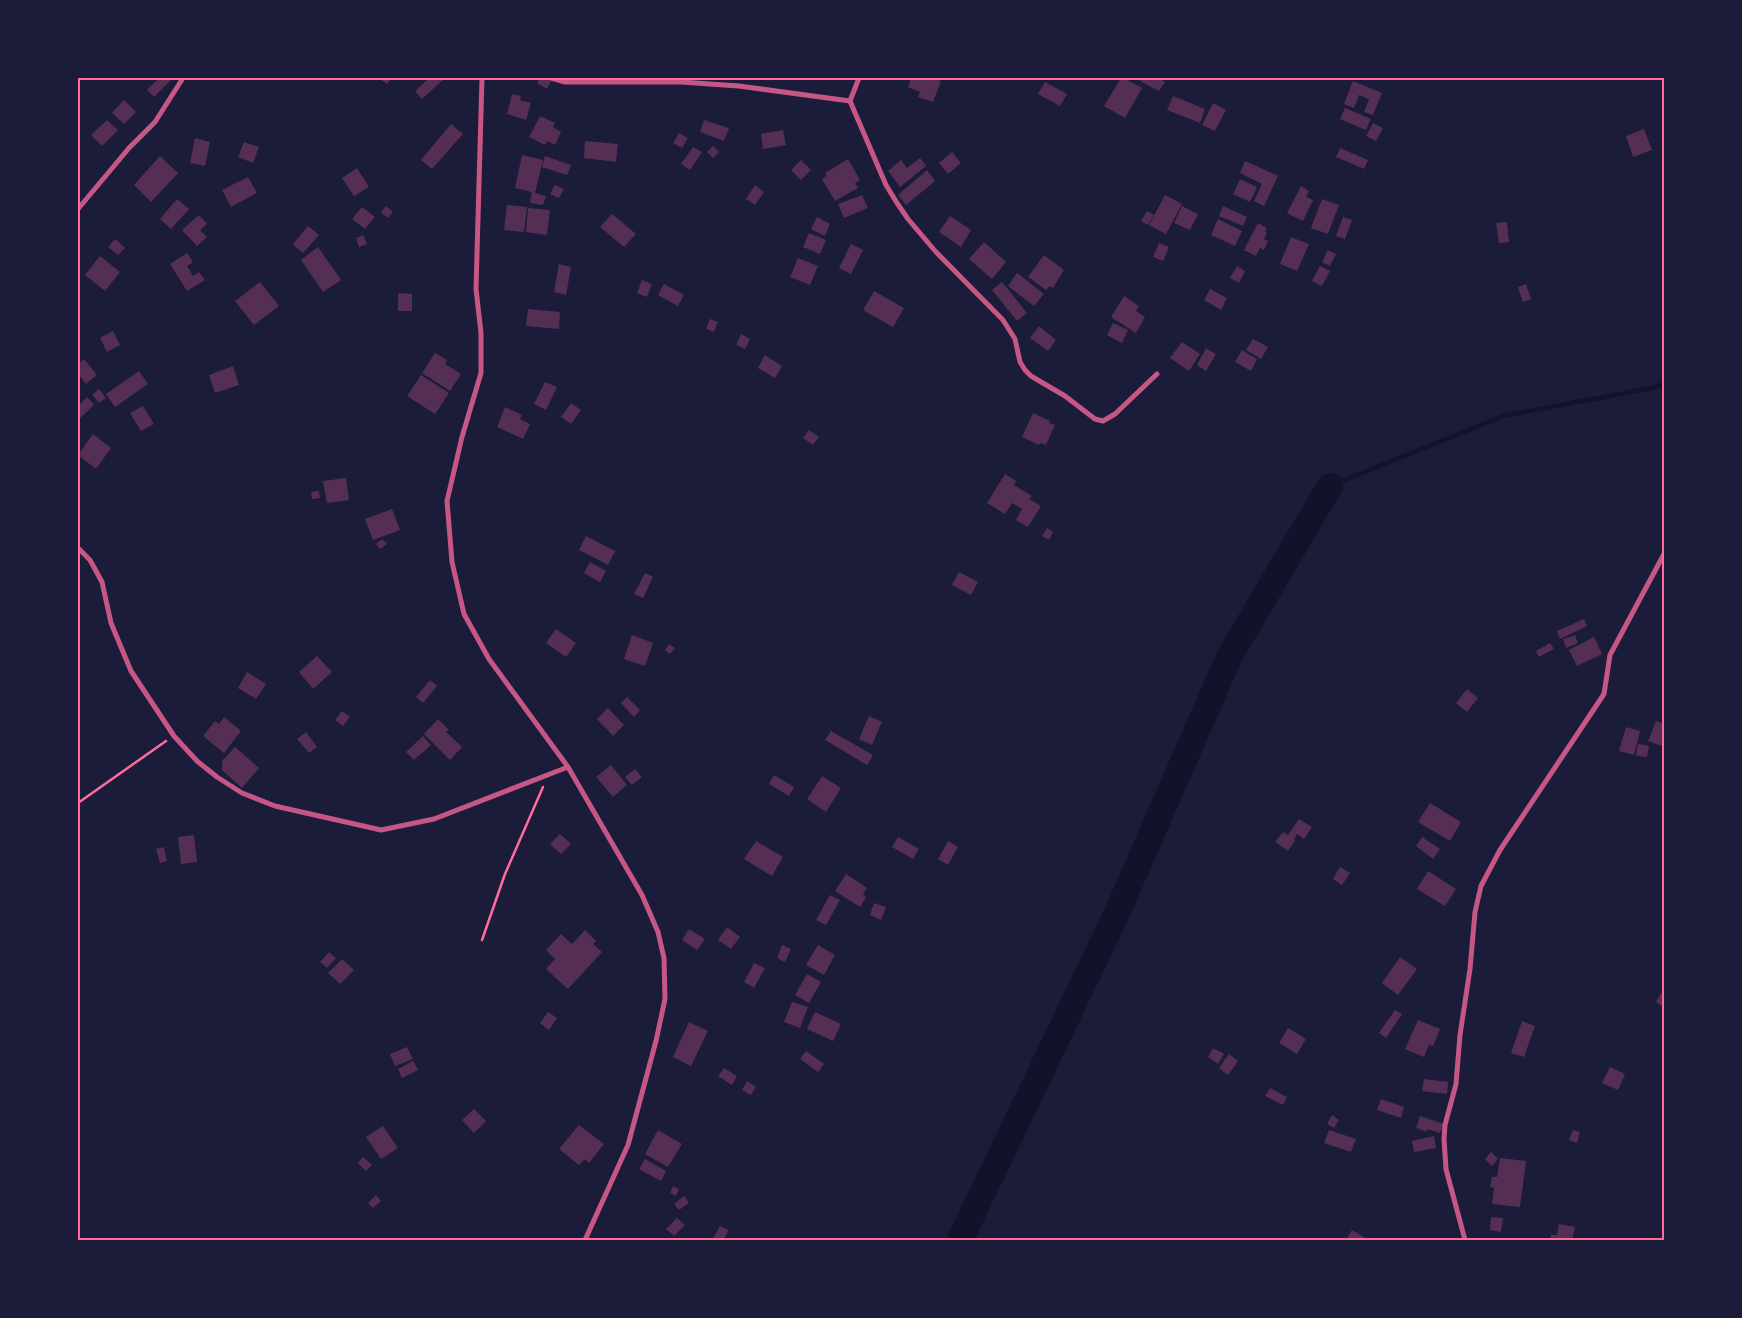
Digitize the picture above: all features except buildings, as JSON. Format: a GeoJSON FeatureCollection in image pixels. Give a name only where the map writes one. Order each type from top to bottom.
{"type":"FeatureCollection","features":[{"type":"Feature","properties":{"kind":"street"},"geometry":{"type":"LineString","coordinates":[[78,209],[129,148],[155,122],[183,78]]}},
{"type":"Feature","properties":{"kind":"street"},"geometry":{"type":"LineString","coordinates":[[482,78],[476,289],[481,333],[480,373],[447,501],[452,562],[464,614],[489,659],[568,767],[642,895],[658,932],[664,958],[665,999],[636,1116],[628,1144],[585,1240]]}},
{"type":"Feature","properties":{"kind":"street"},"geometry":{"type":"LineString","coordinates":[[551,78],[565,82],[681,82],[739,86],[850,102]]}},
{"type":"Feature","properties":{"kind":"street"},"geometry":{"type":"LineString","coordinates":[[859,78],[850,102],[886,186],[908,219],[936,252],[1003,320],[1015,340],[1020,362],[1031,376],[1065,396],[1095,419],[1103,421],[1115,414],[1157,374]]}},
{"type":"Feature","properties":{"kind":"street"},"geometry":{"type":"LineString","coordinates":[[78,548],[90,560],[102,582],[111,624],[131,671],[174,736],[197,761],[242,793],[275,806],[381,830],[434,819],[568,767]]}},
{"type":"Feature","properties":{"kind":"street"},"geometry":{"type":"LineString","coordinates":[[1465,1240],[1446,1169],[1444,1139],[1445,1126],[1456,1084],[1475,912],[1481,886],[1500,850],[1604,694],[1610,655],[1664,554]]}},
{"type":"Feature","properties":{"kind":"path"},"geometry":{"type":"LineString","coordinates":[[78,803],[174,736]]}},
{"type":"Feature","properties":{"kind":"path"},"geometry":{"type":"LineString","coordinates":[[482,940],[505,874],[548,775]]}},
{"type":"Feature","properties":{"kind":"waterway"},"geometry":{"type":"LineString","coordinates":[[1330,486],[1503,416],[1652,388],[1664,384]]}},
{"type":"Feature","properties":{"kind":"waterway"},"geometry":{"type":"LineString","coordinates":[[960,1240],[1116,915],[1230,655],[1330,486]]}}]}
